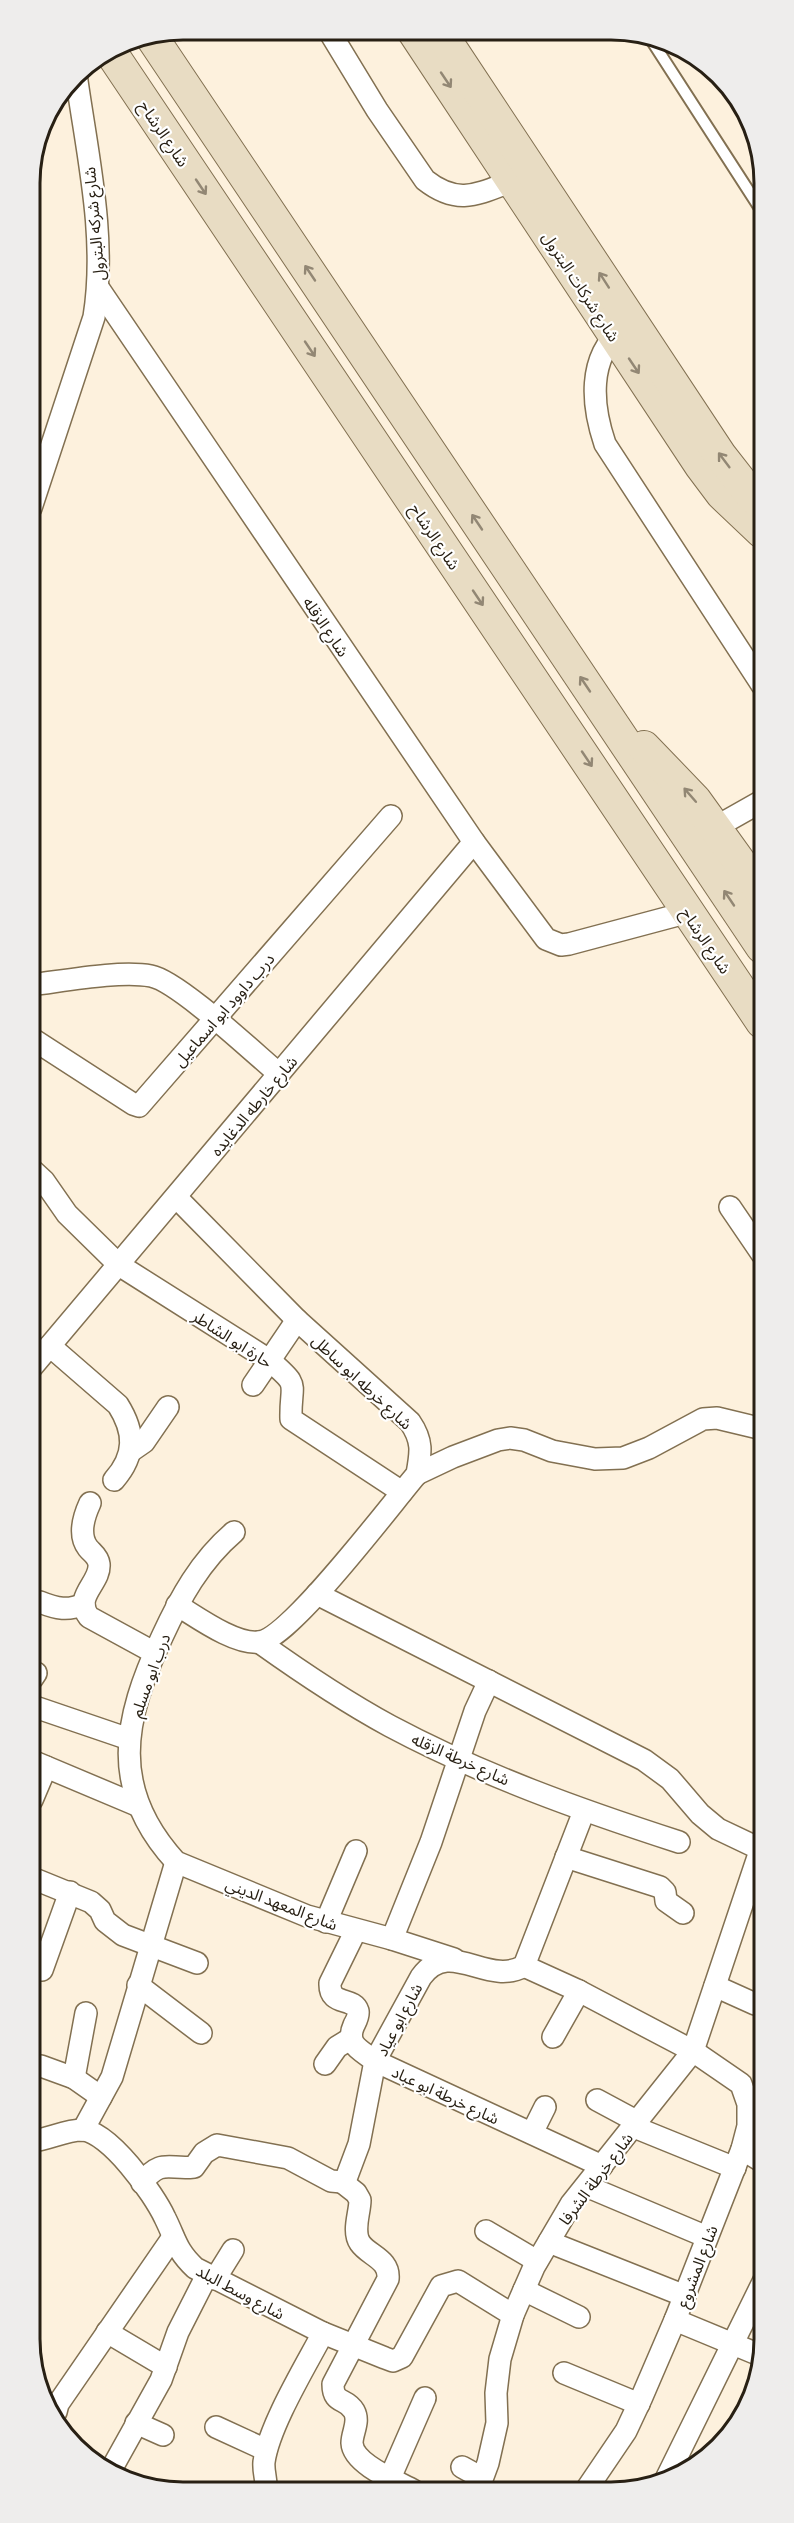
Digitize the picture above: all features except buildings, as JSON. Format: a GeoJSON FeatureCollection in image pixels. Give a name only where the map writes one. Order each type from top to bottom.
{"type":"FeatureCollection","features":[{"type":"Feature","properties":{"kind":"main road","name":"شارع شركات البترول"},"geometry":{"type":"LineString","coordinates":[[419,40],[512,181],[754,497]]}},
{"type":"Feature","properties":{"kind":"main road","name":"شارع شركات البترول"},"geometry":{"type":"LineString","coordinates":[[445,40],[623,329],[701,466],[722,494],[754,524]]}},
{"type":"Feature","properties":{"kind":"main road"},"geometry":{"type":"LineString","coordinates":[[156,43],[754,934]]}},
{"type":"Feature","properties":{"kind":"main road","name":"شارع الرشاح"},"geometry":{"type":"LineString","coordinates":[[115,58],[754,1009]]}},
{"type":"Feature","properties":{"kind":"main road"},"geometry":{"type":"LineString","coordinates":[[613,725],[654,756],[695,800],[754,881]]}},
{"type":"Feature","properties":{"kind":"street"},"geometry":{"type":"LineString","coordinates":[[334,40],[377,110],[425,180],[447,194],[465,196],[471,196],[512,181]]}},
{"type":"Feature","properties":{"kind":"street","name":"شارع شركه البترول"},"geometry":{"type":"LineString","coordinates":[[41,478],[94,317],[99,289],[96,224],[78,87]]}},
{"type":"Feature","properties":{"kind":"street","name":"شارع الزقله"},"geometry":{"type":"LineString","coordinates":[[99,289],[474,842],[546,939],[561,945],[569,944],[689,912]]}},
{"type":"Feature","properties":{"kind":"street"},"geometry":{"type":"LineString","coordinates":[[623,329],[602,355],[596,375],[595,399],[598,422],[606,444],[754,672]]}},
{"type":"Feature","properties":{"kind":"street"},"geometry":{"type":"LineString","coordinates":[[716,827],[754,806]]}},
{"type":"Feature","properties":{"kind":"street","name":"درب داوود ابو اسماعيل"},"geometry":{"type":"LineString","coordinates":[[41,1044],[139,1106],[392,816]]}},
{"type":"Feature","properties":{"kind":"street","name":"شارع خارطه الدغايده"},"geometry":{"type":"LineString","coordinates":[[40,1357],[474,842]]}},
{"type":"Feature","properties":{"kind":"street"},"geometry":{"type":"LineString","coordinates":[[41,984],[116,976],[153,976],[173,987],[279,1074]]}},
{"type":"Feature","properties":{"kind":"street","name":"حارة ابو الشاطر"},"geometry":{"type":"LineString","coordinates":[[41,1178],[67,1214],[119,1265],[269,1360],[292,1381],[295,1393],[291,1406],[291,1419],[402,1492]]}},
{"type":"Feature","properties":{"kind":"street","name":"شارع خرطه ابو ساطل"},"geometry":{"type":"LineString","coordinates":[[176,1197],[297,1320],[410,1422],[419,1435],[420,1454],[417,1474]]}},
{"type":"Feature","properties":{"kind":"street"},"geometry":{"type":"LineString","coordinates":[[730,1207],[754,1242]]}},
{"type":"Feature","properties":{"kind":"street"},"geometry":{"type":"LineString","coordinates":[[253,1385],[297,1320]]}},
{"type":"Feature","properties":{"kind":"street"},"geometry":{"type":"LineString","coordinates":[[50,1346],[118,1405],[127,1422],[130,1451],[125,1467],[114,1480]]}},
{"type":"Feature","properties":{"kind":"street"},"geometry":{"type":"LineString","coordinates":[[130,1451],[144,1442],[168,1407]]}},
{"type":"Feature","properties":{"kind":"street"},"geometry":{"type":"LineString","coordinates":[[177,1605],[221,1631],[242,1639],[259,1642],[268,1640],[278,1634],[317,1594],[417,1474],[498,1440],[510,1438],[524,1440],[552,1450],[595,1459],[623,1458],[649,1448],[703,1419],[717,1418],[753,1427]]}},
{"type":"Feature","properties":{"kind":"street"},"geometry":{"type":"LineString","coordinates":[[90,1503],[82,1526],[87,1547],[94,1553],[99,1563],[98,1572],[85,1594],[84,1604],[89,1617],[155,1653]]}},
{"type":"Feature","properties":{"kind":"street","name":"درب ابو مسلم"},"geometry":{"type":"LineString","coordinates":[[176,1862],[161,1845],[138,1806],[129,1762],[129,1739],[134,1709],[155,1653],[177,1605],[203,1564],[234,1532]]}},
{"type":"Feature","properties":{"kind":"street"},"geometry":{"type":"LineString","coordinates":[[317,1594],[644,1760],[670,1779],[700,1814],[718,1829],[753,1842]]}},
{"type":"Feature","properties":{"kind":"street"},"geometry":{"type":"LineString","coordinates":[[40,1602],[61,1609],[72,1609],[84,1604]]}},
{"type":"Feature","properties":{"kind":"street","name":"شارع خرطة الزقله"},"geometry":{"type":"LineString","coordinates":[[259,1642],[312,1680],[379,1720],[459,1760],[584,1811],[679,1842]]}},
{"type":"Feature","properties":{"kind":"street"},"geometry":{"type":"LineString","coordinates":[[392,1939],[431,1842],[476,1711],[489,1681]]}},
{"type":"Feature","properties":{"kind":"street"},"geometry":{"type":"LineString","coordinates":[[40,1709],[129,1739]]}},
{"type":"Feature","properties":{"kind":"street"},"geometry":{"type":"LineString","coordinates":[[40,1765],[138,1806]]}},
{"type":"Feature","properties":{"kind":"street"},"geometry":{"type":"LineString","coordinates":[[458,1960],[481,1970],[504,1973],[524,1966],[584,1811]]}},
{"type":"Feature","properties":{"kind":"street"},"geometry":{"type":"LineString","coordinates":[[326,1922],[356,1851]]}},
{"type":"Feature","properties":{"kind":"street"},"geometry":{"type":"LineString","coordinates":[[566,1857],[660,1887],[666,1901],[683,1912]]}},
{"type":"Feature","properties":{"kind":"street"},"geometry":{"type":"LineString","coordinates":[[40,2139],[83,2130],[112,2077],[176,1862]]}},
{"type":"Feature","properties":{"kind":"street","name":"شارع المعهد الديني"},"geometry":{"type":"LineString","coordinates":[[176,1862],[307,1916],[458,1960]]}},
{"type":"Feature","properties":{"kind":"street"},"geometry":{"type":"LineString","coordinates":[[40,1881],[91,1902],[100,1910],[112,1929],[123,1935],[197,1963]]}},
{"type":"Feature","properties":{"kind":"street"},"geometry":{"type":"LineString","coordinates":[[42,1970],[70,1892]]}},
{"type":"Feature","properties":{"kind":"street","name":"شارع خرطة الشرفا"},"geometry":{"type":"LineString","coordinates":[[481,2482],[488,2463],[497,2423],[496,2393],[500,2359],[513,2315],[537,2261],[572,2204],[693,2051],[715,1986],[753,1897]]}},
{"type":"Feature","properties":{"kind":"street"},"geometry":{"type":"LineString","coordinates":[[326,2064],[337,2047],[350,2039],[350,2033],[358,2018],[358,2011],[354,2006],[333,1997],[330,1990],[330,1983],[356,1930]]}},
{"type":"Feature","properties":{"kind":"street","name":"شارع ابو عياد"},"geometry":{"type":"LineString","coordinates":[[342,2182],[347,2176],[359,2144],[375,2061],[427,1968],[439,1961],[458,1960]]}},
{"type":"Feature","properties":{"kind":"street","name":"شارع المشروع"},"geometry":{"type":"LineString","coordinates":[[524,1966],[579,1991],[693,2051],[741,2084],[748,2104],[748,2126],[738,2158],[685,2296],[626,2431],[591,2482]]}},
{"type":"Feature","properties":{"kind":"street"},"geometry":{"type":"LineString","coordinates":[[138,1985],[201,2033]]}},
{"type":"Feature","properties":{"kind":"street"},"geometry":{"type":"LineString","coordinates":[[715,1986],[753,2003]]}},
{"type":"Feature","properties":{"kind":"street"},"geometry":{"type":"LineString","coordinates":[[552,2037],[579,1991]]}},
{"type":"Feature","properties":{"kind":"street"},"geometry":{"type":"LineString","coordinates":[[74,2078],[86,2013]]}},
{"type":"Feature","properties":{"kind":"street","name":"شارع خرطة ابو عباد"},"geometry":{"type":"LineString","coordinates":[[350,2039],[375,2061],[602,2166]]}},
{"type":"Feature","properties":{"kind":"street"},"geometry":{"type":"LineString","coordinates":[[41,2066],[74,2078],[101,2097]]}},
{"type":"Feature","properties":{"kind":"street"},"geometry":{"type":"LineString","coordinates":[[597,2100],[636,2125],[738,2158],[753,2160]]}},
{"type":"Feature","properties":{"kind":"street"},"geometry":{"type":"LineString","coordinates":[[532,2133],[545,2107]]}},
{"type":"Feature","properties":{"kind":"street","name":"شارع وسط البلد"},"geometry":{"type":"LineString","coordinates":[[83,2130],[102,2137],[142,2183],[165,2217],[181,2255],[195,2268],[353,2346],[393,2361],[402,2357],[441,2286],[450,2282],[458,2281],[513,2315]]}},
{"type":"Feature","properties":{"kind":"street"},"geometry":{"type":"LineString","coordinates":[[142,2183],[160,2166],[194,2167],[204,2153],[217,2145],[288,2158],[331,2181],[342,2182],[356,2193],[360,2200],[357,2226],[360,2243],[385,2263],[389,2272],[388,2279],[333,2384],[333,2392],[336,2398],[354,2410],[357,2419],[352,2442],[354,2451],[366,2464],[397,2482]]}},
{"type":"Feature","properties":{"kind":"street"},"geometry":{"type":"LineString","coordinates":[[586,2186],[707,2237]]}},
{"type":"Feature","properties":{"kind":"street"},"geometry":{"type":"LineString","coordinates":[[486,2231],[537,2261]]}},
{"type":"Feature","properties":{"kind":"street"},"geometry":{"type":"LineString","coordinates":[[57,2406],[173,2237]]}},
{"type":"Feature","properties":{"kind":"street"},"geometry":{"type":"LineString","coordinates":[[549,2242],[685,2296]]}},
{"type":"Feature","properties":{"kind":"street"},"geometry":{"type":"LineString","coordinates":[[114,2464],[166,2367],[178,2332],[211,2277],[233,2250]]}},
{"type":"Feature","properties":{"kind":"street"},"geometry":{"type":"LineString","coordinates":[[524,2290],[579,2317]]}},
{"type":"Feature","properties":{"kind":"street"},"geometry":{"type":"LineString","coordinates":[[671,2469],[753,2302]]}},
{"type":"Feature","properties":{"kind":"street"},"geometry":{"type":"LineString","coordinates":[[675,2320],[753,2352]]}},
{"type":"Feature","properties":{"kind":"street"},"geometry":{"type":"LineString","coordinates":[[107,2332],[166,2367]]}},
{"type":"Feature","properties":{"kind":"street"},"geometry":{"type":"LineString","coordinates":[[267,2482],[264,2473],[266,2450],[275,2427],[323,2333]]}},
{"type":"Feature","properties":{"kind":"street"},"geometry":{"type":"LineString","coordinates":[[564,2373],[639,2404]]}},
{"type":"Feature","properties":{"kind":"street"},"geometry":{"type":"LineString","coordinates":[[390,2478],[425,2398]]}},
{"type":"Feature","properties":{"kind":"street"},"geometry":{"type":"LineString","coordinates":[[354,2451],[368,2408]]}},
{"type":"Feature","properties":{"kind":"street"},"geometry":{"type":"LineString","coordinates":[[136,2423],[163,2435]]}},
{"type":"Feature","properties":{"kind":"street"},"geometry":{"type":"LineString","coordinates":[[216,2427],[266,2450]]}},
{"type":"Feature","properties":{"kind":"street"},"geometry":{"type":"LineString","coordinates":[[462,2467],[478,2482]]}},
{"type":"Feature","properties":{"kind":"lane"},"geometry":{"type":"LineString","coordinates":[[656,48],[754,199]]}}]}
